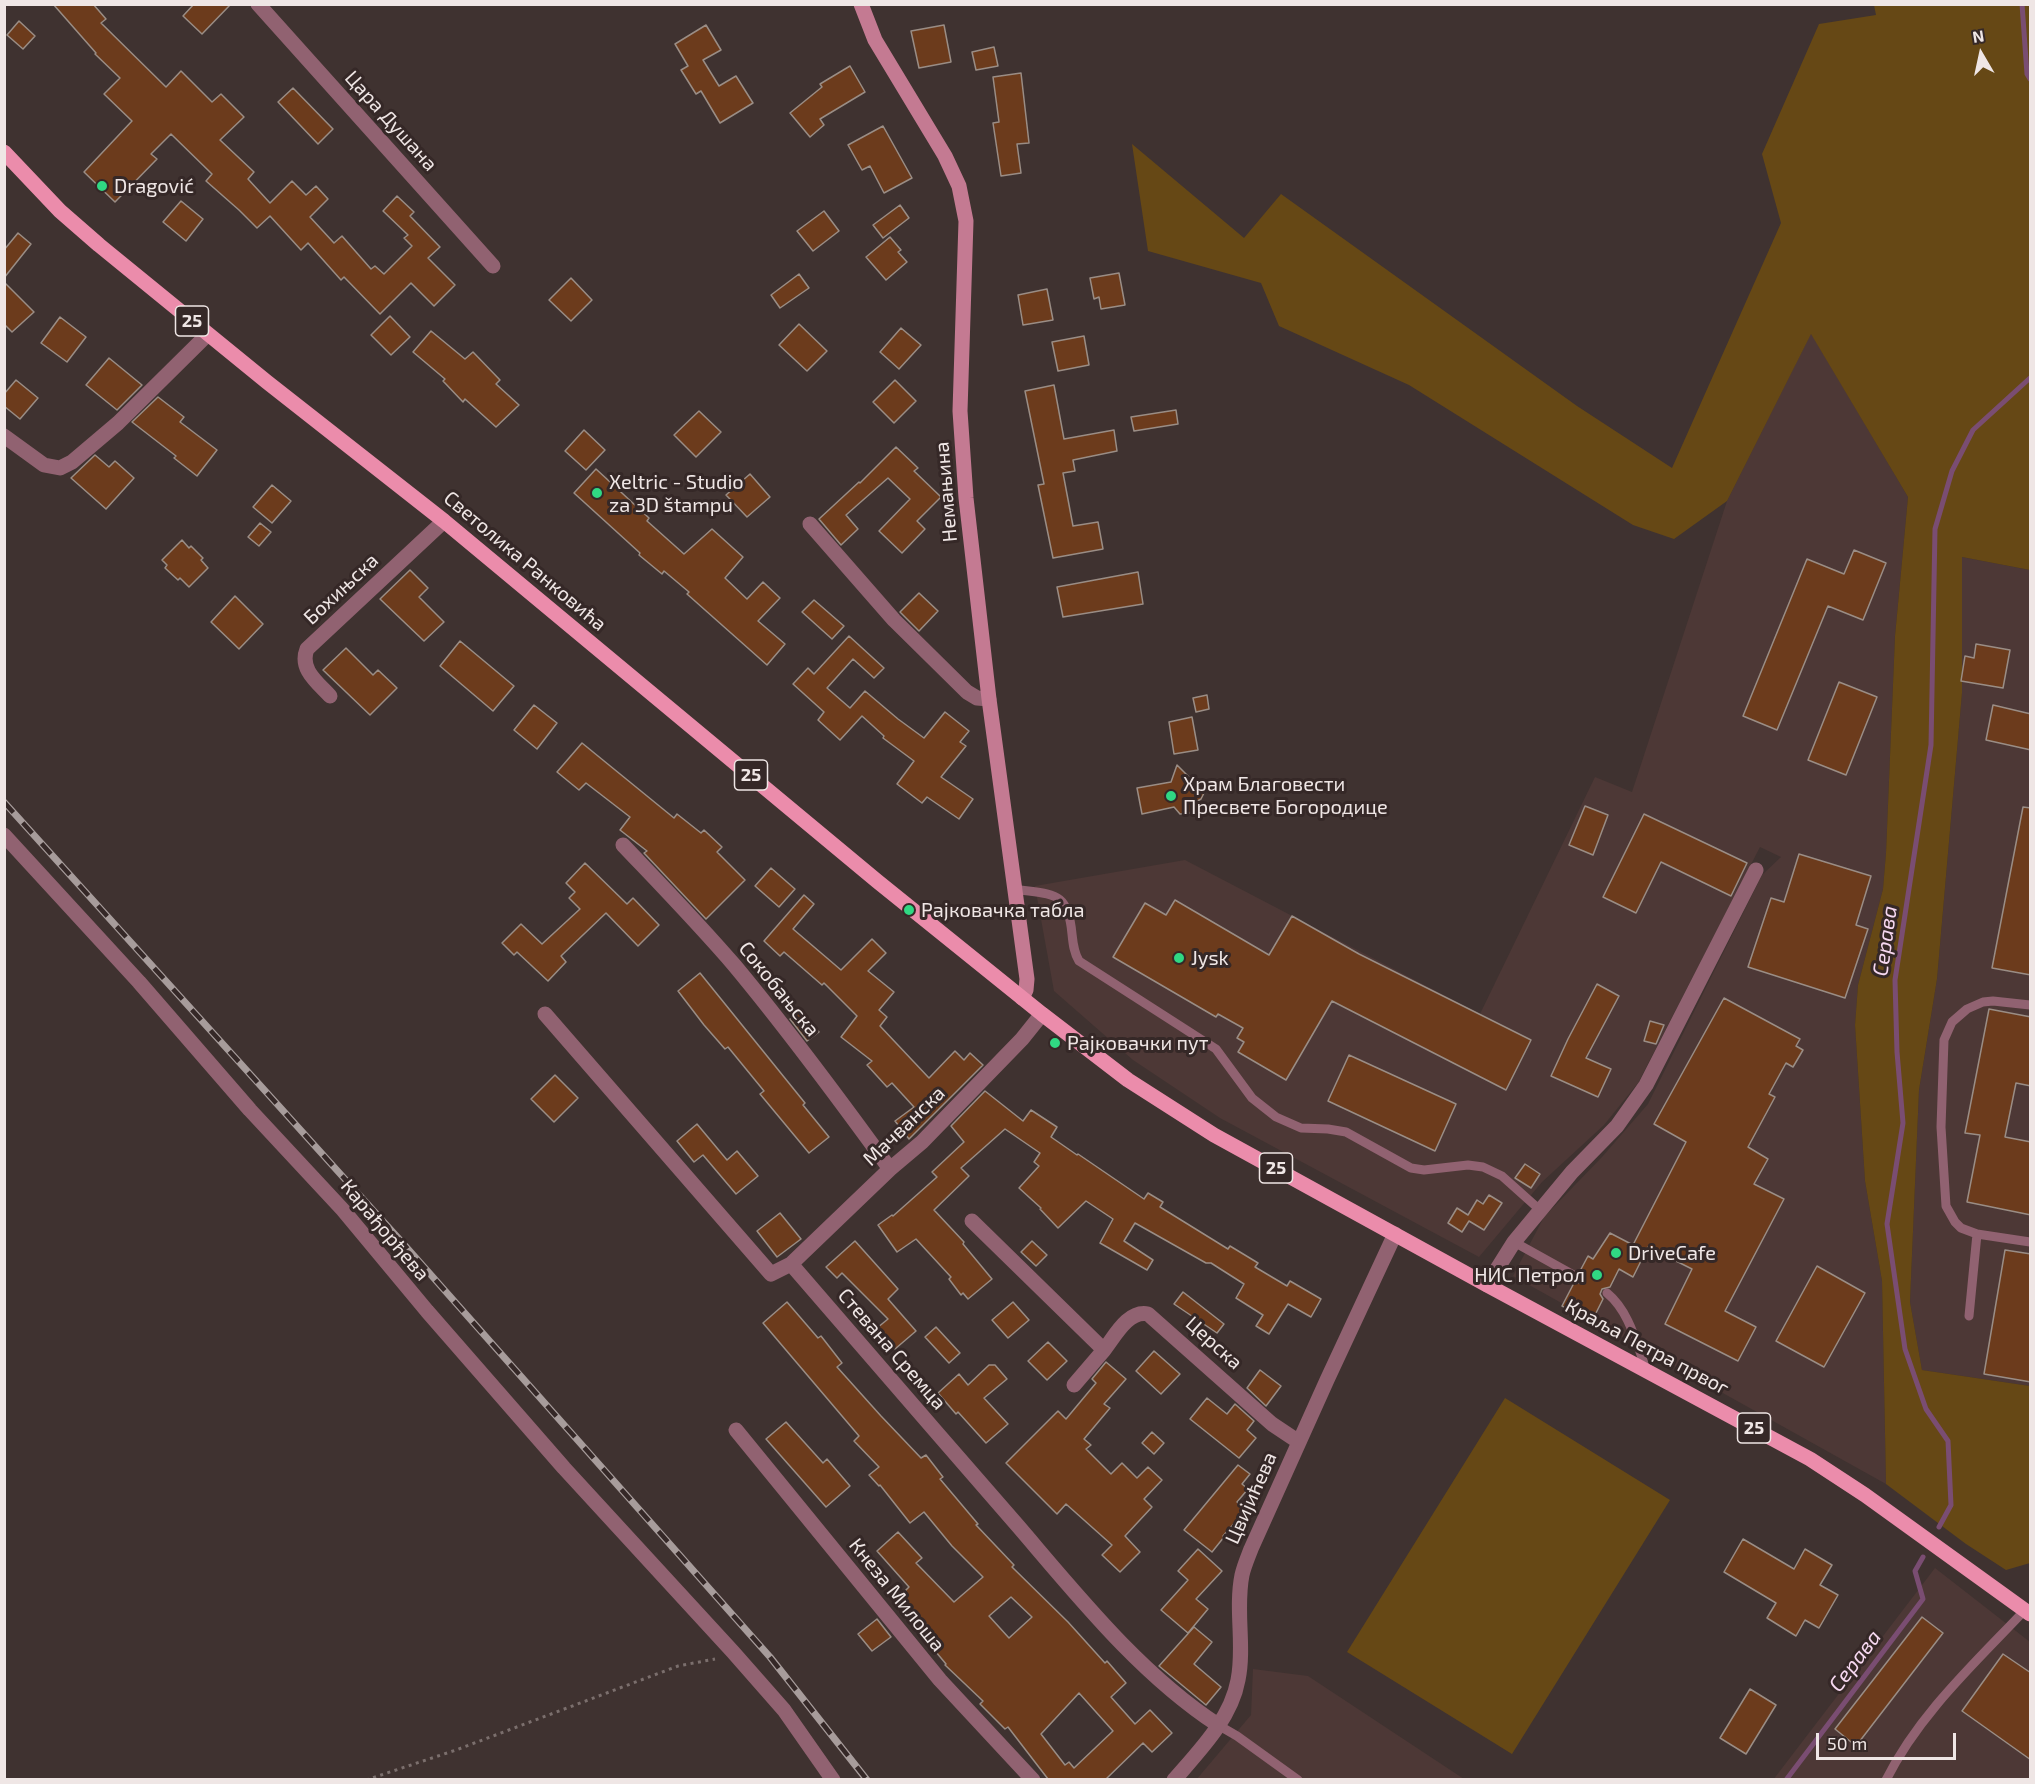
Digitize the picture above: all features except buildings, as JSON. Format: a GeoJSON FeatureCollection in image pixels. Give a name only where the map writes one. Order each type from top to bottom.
{"type":"FeatureCollection","features":[{"type":"Feature","properties":{"kind":"main road","name":"Светолика Ранковића"},"geometry":{"type":"LineString","coordinates":[[4,152],[76,226],[207,335],[444,521],[877,881],[1022,998]]}},
{"type":"Feature","properties":{"kind":"main road","name":"Краља Петра првог"},"geometry":{"type":"LineString","coordinates":[[1022,998],[1128,1080],[1180,1115],[1487,1285],[1810,1459],[2029,1609]]}},
{"type":"Feature","properties":{"kind":"street","name":"Цара Душана"},"geometry":{"type":"LineString","coordinates":[[258,4],[493,266]]}},
{"type":"Feature","properties":{"kind":"street","name":"Немањина"},"geometry":{"type":"LineString","coordinates":[[861,4],[875,40],[945,156],[959,186],[966,221],[960,411],[966,498],[989,699],[1027,979],[1026,990],[1022,998]]}},
{"type":"Feature","properties":{"kind":"street"},"geometry":{"type":"LineString","coordinates":[[4,435],[44,465],[52,468],[66,466],[118,423],[207,335]]}},
{"type":"Feature","properties":{"kind":"street","name":"Бохињска"},"geometry":{"type":"LineString","coordinates":[[330,696],[305,668],[304,656],[307,649],[444,521]]}},
{"type":"Feature","properties":{"kind":"street"},"geometry":{"type":"LineString","coordinates":[[810,524],[894,620],[968,692],[977,698],[989,699]]}},
{"type":"Feature","properties":{"kind":"street","name":"Карађорђева"},"geometry":{"type":"LineString","coordinates":[[4,835],[139,982],[250,1110],[343,1210],[426,1311],[564,1468],[784,1710],[833,1779]]}},
{"type":"Feature","properties":{"kind":"street","name":"Сокобањска"},"geometry":{"type":"LineString","coordinates":[[623,845],[685,909],[735,966],[842,1103],[890,1169]]}},
{"type":"Feature","properties":{"kind":"street"},"geometry":{"type":"LineString","coordinates":[[1487,1285],[1514,1242],[1572,1172],[1617,1126],[1646,1085],[1756,870]]}},
{"type":"Feature","properties":{"kind":"street"},"geometry":{"type":"LineString","coordinates":[[545,1014],[771,1274],[791,1264]]}},
{"type":"Feature","properties":{"kind":"street","name":"Мачванска"},"geometry":{"type":"LineString","coordinates":[[791,1264],[890,1169],[922,1142],[1022,1039],[1042,1014]]}},
{"type":"Feature","properties":{"kind":"street"},"geometry":{"type":"LineString","coordinates":[[972,1221],[1104,1350]]}},
{"type":"Feature","properties":{"kind":"street","name":"Цвијићева"},"geometry":{"type":"LineString","coordinates":[[1174,1779],[1205,1745],[1230,1706],[1238,1683],[1241,1659],[1242,1576],[1251,1549],[1395,1234]]}},
{"type":"Feature","properties":{"kind":"street","name":"Стевана Сремца"},"geometry":{"type":"LineString","coordinates":[[791,1264],[1071,1588],[1160,1682],[1218,1725]]}},
{"type":"Feature","properties":{"kind":"street","name":"Церска"},"geometry":{"type":"LineString","coordinates":[[1074,1385],[1132,1316],[1148,1314],[1272,1424],[1299,1442]]}},
{"type":"Feature","properties":{"kind":"street","name":"Кнеза Милоша"},"geometry":{"type":"LineString","coordinates":[[736,1430],[940,1680],[1034,1779]]}},
{"type":"Feature","properties":{"kind":"lane"},"geometry":{"type":"LineString","coordinates":[[1014,889],[1050,895],[1061,900],[1068,910],[1074,951],[1079,962],[1216,1048],[1252,1098],[1276,1117],[1300,1128],[1346,1132],[1410,1168],[1424,1170],[1468,1165],[1483,1167],[1502,1176],[1540,1210]]}},
{"type":"Feature","properties":{"kind":"lane"},"geometry":{"type":"LineString","coordinates":[[2031,1005],[1992,1001],[1975,1005],[1959,1015],[1947,1031],[1944,1040],[1941,1127],[1946,1206],[1955,1222],[1961,1228],[1977,1234],[2031,1242]]}},
{"type":"Feature","properties":{"kind":"lane"},"geometry":{"type":"LineString","coordinates":[[1969,1316],[1977,1234]]}},
{"type":"Feature","properties":{"kind":"lane"},"geometry":{"type":"LineString","coordinates":[[1514,1242],[1577,1277]]}},
{"type":"Feature","properties":{"kind":"lane"},"geometry":{"type":"LineString","coordinates":[[1607,1293],[1616,1300],[1624,1313],[1646,1369]]}},
{"type":"Feature","properties":{"kind":"lane"},"geometry":{"type":"LineString","coordinates":[[1886,1779],[1907,1743],[1944,1695],[2029,1609]]}},
{"type":"Feature","properties":{"kind":"lane"},"geometry":{"type":"LineString","coordinates":[[1218,1725],[1298,1779]]}},
{"type":"Feature","properties":{"kind":"path"},"geometry":{"type":"LineString","coordinates":[[366,1779],[456,1750],[678,1666],[724,1657],[733,1652]]}},
{"type":"Feature","properties":{"kind":"shaded area"},"geometry":{"type":"Polygon","coordinates":[[[1874,5],[2030,5],[2030,570],[1962,557],[1962,693],[1937,979],[1919,1090],[1910,1302],[1922,1370],[2030,1386],[2030,1563],[2006,1570],[1966,1544],[1886,1484],[1882,1281],[1865,1181],[1855,1025],[1858,985],[1883,889],[1895,636],[1908,497],[1811,334],[1727,501],[1674,539],[1633,525],[1409,385],[1279,326],[1261,283],[1148,251],[1132,144],[1244,238],[1281,194],[1577,406],[1672,468],[1781,223],[1762,154],[1819,24],[1876,15],[1874,5]]]}},
{"type":"Feature","properties":{"kind":"shaded area"},"geometry":{"type":"Polygon","coordinates":[[[1811,333],[1908,497],[1895,636],[1883,889],[1858,985],[1855,1025],[1865,1181],[1882,1281],[1886,1484],[1513,1276],[1544,1217],[1602,1157],[1648,1104],[1762,875],[1781,857],[1760,847],[1638,1083],[1604,1125],[1542,1182],[1479,1257],[1220,1118],[1133,1060],[1054,991],[1035,886],[1185,860],[1480,1014],[1595,777],[1632,792],[1727,501],[1811,333]]]}},
{"type":"Feature","properties":{"kind":"shaded area"},"geometry":{"type":"Polygon","coordinates":[[[1962,557],[2030,570],[2030,1386],[1922,1370],[1910,1302],[1919,1090],[1937,979],[1962,693],[1962,557]]]}},
{"type":"Feature","properties":{"kind":"shaded area"},"geometry":{"type":"Polygon","coordinates":[[[1505,1398],[1670,1500],[1512,1754],[1347,1652],[1505,1398]]]}},
{"type":"Feature","properties":{"kind":"shaded area"},"geometry":{"type":"Polygon","coordinates":[[[1935,1568],[2030,1642],[2030,1779],[1773,1780],[1935,1568]]]}},
{"type":"Feature","properties":{"kind":"shaded area"},"geometry":{"type":"Polygon","coordinates":[[[1253,1669],[1308,1676],[1464,1779],[1196,1780],[1251,1715],[1253,1669]]]}},
{"type":"Feature","properties":{"kind":"waterway","name":"Серава"},"geometry":{"type":"LineString","coordinates":[[2022,4],[2027,74],[2030,79]]}},
{"type":"Feature","properties":{"kind":"waterway","name":"Серава"},"geometry":{"type":"LineString","coordinates":[[1939,1527],[1951,1505],[1948,1441],[1926,1409],[1905,1349],[1887,1224],[1903,1123],[1897,1052],[1895,980],[1931,745],[1935,529],[1952,471],[1973,430],[2030,378]]}},
{"type":"Feature","properties":{"kind":"waterway","name":"Серава"},"geometry":{"type":"LineString","coordinates":[[1786,1780],[1923,1599],[1915,1571],[1923,1557]]}},
{"type":"Feature","properties":{"kind":"railway"},"geometry":{"type":"LineString","coordinates":[[4,802],[400,1240],[770,1657],[867,1780]]}},
{"type":"Feature","properties":{"kind":"place","name":"Dragović"},"geometry":{"type":"Point","coordinates":[102,186]}},
{"type":"Feature","properties":{"kind":"place","name":"Xeltric - Studio za 3D štampu"},"geometry":{"type":"Point","coordinates":[597,493]}},
{"type":"Feature","properties":{"kind":"place","name":"Храм Благовести Пресвете Богородице"},"geometry":{"type":"Point","coordinates":[1171,796]}},
{"type":"Feature","properties":{"kind":"place","name":"Рајковачка табла"},"geometry":{"type":"Point","coordinates":[909,910]}},
{"type":"Feature","properties":{"kind":"place","name":"Jysk"},"geometry":{"type":"Point","coordinates":[1179,958]}},
{"type":"Feature","properties":{"kind":"place","name":"Рајковачки пут"},"geometry":{"type":"Point","coordinates":[1055,1043]}},
{"type":"Feature","properties":{"kind":"place","name":"DriveCafe"},"geometry":{"type":"Point","coordinates":[1616,1253]}},
{"type":"Feature","properties":{"kind":"place","name":"НИС Петрол"},"geometry":{"type":"Point","coordinates":[1597,1275]}}]}
